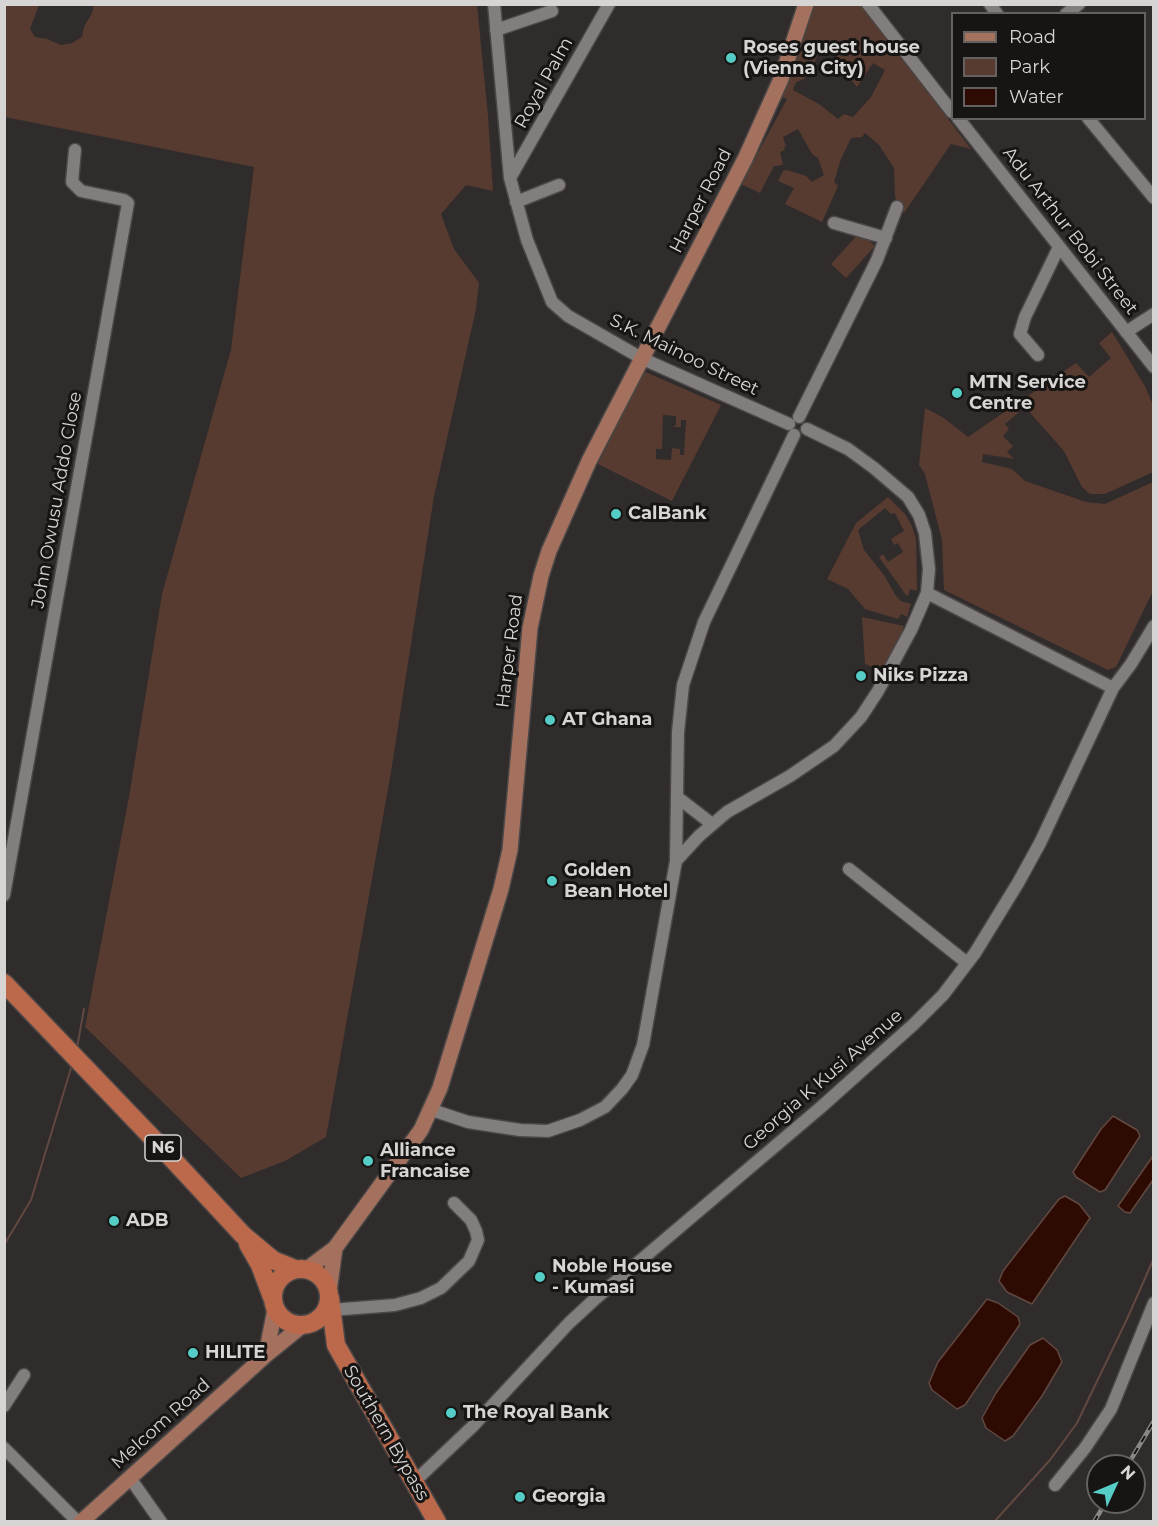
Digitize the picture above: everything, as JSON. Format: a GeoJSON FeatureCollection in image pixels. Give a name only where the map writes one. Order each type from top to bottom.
{"type":"FeatureCollection","features":[{"type":"Feature","properties":{"kind":"highway","name":"N6"},"geometry":{"type":"LineString","coordinates":[[4,983],[243,1235],[273,1260],[322,1277],[330,1300]]}},
{"type":"Feature","properties":{"kind":"highway","name":"N6"},"geometry":{"type":"LineString","coordinates":[[243,1235],[260,1265],[274,1303]]}},
{"type":"Feature","properties":{"kind":"highway"},"geometry":{"type":"LineString","coordinates":[[301,1269],[289,1271],[278,1279],[273,1291],[274,1303],[287,1322],[305,1325],[320,1318],[330,1300]]}},
{"type":"Feature","properties":{"kind":"highway","name":"Southern Bypass"},"geometry":{"type":"LineString","coordinates":[[330,1300],[336,1345],[437,1521]]}},
{"type":"Feature","properties":{"kind":"highway","name":"Southern Bypass"},"geometry":{"type":"LineString","coordinates":[[305,1325],[336,1345]]}},
{"type":"Feature","properties":{"kind":"main road","name":"Harper Road"},"geometry":{"type":"LineString","coordinates":[[301,1269],[335,1248],[432,1110],[491,923],[510,850],[530,628],[549,551],[589,461],[750,149],[781,79],[806,4]]}},
{"type":"Feature","properties":{"kind":"main road","name":"Harper Road"},"geometry":{"type":"LineString","coordinates":[[330,1300],[335,1248]]}},
{"type":"Feature","properties":{"kind":"main road"},"geometry":{"type":"LineString","coordinates":[[266,1355],[272,1332],[274,1303]]}},
{"type":"Feature","properties":{"kind":"main road","name":"Melcom Road"},"geometry":{"type":"LineString","coordinates":[[80,1521],[266,1355],[305,1325]]}},
{"type":"Feature","properties":{"kind":"street","name":"S.K. Mainoo Street"},"geometry":{"type":"LineString","coordinates":[[494,4],[510,178],[527,240],[552,302],[568,316],[643,359],[794,426]]}},
{"type":"Feature","properties":{"kind":"street","name":"Royal Palm"},"geometry":{"type":"LineString","coordinates":[[510,178],[609,4]]}},
{"type":"Feature","properties":{"kind":"street"},"geometry":{"type":"LineString","coordinates":[[868,4],[951,111]]}},
{"type":"Feature","properties":{"kind":"street"},"geometry":{"type":"LineString","coordinates":[[496,30],[552,11]]}},
{"type":"Feature","properties":{"kind":"street","name":"Adu Arthur Bobi Street"},"geometry":{"type":"LineString","coordinates":[[960,120],[1154,367]]}},
{"type":"Feature","properties":{"kind":"street"},"geometry":{"type":"LineString","coordinates":[[1090,120],[1154,198]]}},
{"type":"Feature","properties":{"kind":"street","name":"John Owusu Addo Close"},"geometry":{"type":"LineString","coordinates":[[4,895],[128,203],[124,200],[81,191],[72,182],[75,150]]}},
{"type":"Feature","properties":{"kind":"street"},"geometry":{"type":"LineString","coordinates":[[516,202],[559,184]]}},
{"type":"Feature","properties":{"kind":"street"},"geometry":{"type":"LineString","coordinates":[[432,1110],[468,1122],[520,1130],[548,1131],[580,1120],[604,1107],[622,1089],[635,1068],[643,1045],[676,861],[678,732],[682,685],[688,665],[704,622],[794,426],[886,238],[897,207]]}},
{"type":"Feature","properties":{"kind":"street"},"geometry":{"type":"LineString","coordinates":[[834,223],[886,238]]}},
{"type":"Feature","properties":{"kind":"street"},"geometry":{"type":"LineString","coordinates":[[1038,355],[1020,334],[1025,317],[1059,247]]}},
{"type":"Feature","properties":{"kind":"street"},"geometry":{"type":"LineString","coordinates":[[1126,332],[1154,314]]}},
{"type":"Feature","properties":{"kind":"street"},"geometry":{"type":"LineString","coordinates":[[676,861],[727,812],[790,776],[834,746],[854,724],[878,691],[911,630],[927,593],[929,569],[925,533],[919,515],[908,497],[848,449],[807,429],[804,434],[794,426]]}},
{"type":"Feature","properties":{"kind":"street"},"geometry":{"type":"LineString","coordinates":[[927,593],[1113,688]]}},
{"type":"Feature","properties":{"kind":"street","name":"Georgia K Kusi Avenue"},"geometry":{"type":"LineString","coordinates":[[414,1482],[473,1426],[569,1323],[595,1299],[820,1108],[943,995],[967,963],[1018,883],[1113,688],[1154,626]]}},
{"type":"Feature","properties":{"kind":"street"},"geometry":{"type":"LineString","coordinates":[[677,797],[712,824]]}},
{"type":"Feature","properties":{"kind":"street"},"geometry":{"type":"LineString","coordinates":[[849,868],[967,963]]}},
{"type":"Feature","properties":{"kind":"street"},"geometry":{"type":"LineString","coordinates":[[330,1300],[395,1305],[421,1298],[441,1288],[469,1261],[478,1240],[471,1220],[454,1203]]}},
{"type":"Feature","properties":{"kind":"street"},"geometry":{"type":"LineString","coordinates":[[1055,1485],[1085,1448],[1111,1409],[1154,1303]]}},
{"type":"Feature","properties":{"kind":"street"},"geometry":{"type":"LineString","coordinates":[[4,1406],[24,1376]]}},
{"type":"Feature","properties":{"kind":"street"},"geometry":{"type":"LineString","coordinates":[[4,1448],[80,1521]]}},
{"type":"Feature","properties":{"kind":"street"},"geometry":{"type":"LineString","coordinates":[[130,1478],[161,1521]]}},
{"type":"Feature","properties":{"kind":"green space"},"geometry":{"type":"Polygon","coordinates":[[[4,5],[39,5],[30,29],[35,37],[61,45],[72,43],[82,37],[94,5],[477,5],[493,191],[466,185],[441,214],[454,249],[479,283],[476,309],[434,496],[391,772],[326,1137],[285,1161],[241,1178],[85,1027],[129,797],[162,594],[231,350],[254,167],[5,117],[4,5]]]}},
{"type":"Feature","properties":{"kind":"green space"},"geometry":{"type":"Polygon","coordinates":[[[811,5],[861,5],[971,149],[951,144],[904,213],[895,197],[894,168],[879,145],[865,133],[862,137],[851,138],[834,182],[838,186],[822,222],[785,204],[794,188],[778,181],[783,171],[787,170],[806,176],[812,182],[824,175],[818,158],[812,154],[798,129],[783,137],[786,146],[785,150],[780,152],[783,165],[774,166],[760,193],[741,184],[787,99],[780,96],[811,5]],[[829,43],[819,54],[804,79],[796,82],[793,90],[819,104],[838,119],[844,114],[853,117],[871,97],[885,70],[873,63],[857,87],[837,61],[837,51],[829,43]]]}},
{"type":"Feature","properties":{"kind":"green space"},"geometry":{"type":"Polygon","coordinates":[[[860,232],[875,246],[846,278],[831,264],[860,232]]]}},
{"type":"Feature","properties":{"kind":"green space"},"geometry":{"type":"Polygon","coordinates":[[[1112,332],[1146,388],[1153,406],[1153,472],[1105,494],[1090,494],[1082,487],[1064,451],[1025,407],[1005,424],[1009,429],[1003,436],[1013,446],[1007,452],[1014,459],[983,454],[982,462],[1012,469],[1025,481],[1086,502],[1105,504],[1153,482],[1153,591],[1116,667],[1108,670],[944,590],[942,540],[925,474],[919,465],[925,408],[944,418],[968,437],[1076,363],[1089,377],[1111,358],[1099,343],[1112,332]]]}},
{"type":"Feature","properties":{"kind":"green space"},"geometry":{"type":"Polygon","coordinates":[[[643,371],[721,405],[672,501],[598,464],[643,371]],[[663,415],[662,449],[656,449],[656,459],[671,460],[672,448],[680,449],[680,455],[684,455],[686,420],[681,420],[681,427],[673,427],[676,425],[676,416],[663,415]]]}},
{"type":"Feature","properties":{"kind":"green space"},"geometry":{"type":"Polygon","coordinates":[[[888,497],[905,514],[912,526],[916,539],[917,591],[910,589],[908,596],[906,595],[879,557],[883,554],[888,562],[903,552],[898,543],[894,545],[891,539],[904,531],[895,513],[891,514],[885,508],[858,530],[864,550],[884,575],[896,596],[901,601],[911,604],[907,617],[901,614],[898,619],[865,609],[848,589],[827,579],[856,523],[888,497]]]}},
{"type":"Feature","properties":{"kind":"green space"},"geometry":{"type":"Polygon","coordinates":[[[862,617],[904,626],[885,671],[865,664],[862,617]]]}},
{"type":"Feature","properties":{"kind":"water"},"geometry":{"type":"Polygon","coordinates":[[[1113,1116],[1137,1130],[1140,1136],[1105,1190],[1100,1192],[1076,1177],[1073,1172],[1101,1129],[1113,1116]]]}},
{"type":"Feature","properties":{"kind":"water"},"geometry":{"type":"Polygon","coordinates":[[[1153,1156],[1153,1180],[1130,1213],[1125,1212],[1118,1206],[1153,1156]]]}},
{"type":"Feature","properties":{"kind":"water"},"geometry":{"type":"Polygon","coordinates":[[[1065,1196],[1079,1204],[1090,1218],[1032,1304],[1007,1292],[999,1281],[1003,1271],[1059,1199],[1065,1196]]]}},
{"type":"Feature","properties":{"kind":"water"},"geometry":{"type":"Polygon","coordinates":[[[987,1299],[998,1303],[1018,1317],[1020,1324],[965,1405],[957,1409],[932,1390],[929,1383],[938,1362],[987,1299]]]}},
{"type":"Feature","properties":{"kind":"water"},"geometry":{"type":"Polygon","coordinates":[[[1043,1338],[1057,1350],[1062,1362],[1042,1396],[1013,1436],[1005,1441],[986,1428],[982,1418],[996,1393],[1030,1345],[1043,1338]]]}},
{"type":"Feature","properties":{"kind":"waterway"},"geometry":{"type":"LineString","coordinates":[[77,1048],[84,1009]]}},
{"type":"Feature","properties":{"kind":"waterway"},"geometry":{"type":"LineString","coordinates":[[4,1245],[31,1200],[72,1065]]}},
{"type":"Feature","properties":{"kind":"waterway"},"geometry":{"type":"LineString","coordinates":[[994,1522],[1050,1460],[1077,1423],[1154,1258]]}},
{"type":"Feature","properties":{"kind":"railway"},"geometry":{"type":"LineString","coordinates":[[1134,1454],[1154,1421]]}},
{"type":"Feature","properties":{"kind":"railway"},"geometry":{"type":"LineString","coordinates":[[1094,1522],[1099,1514]]}},
{"type":"Feature","properties":{"kind":"place","name":"Roses guest house (Vienna City)"},"geometry":{"type":"Point","coordinates":[731,58]}},
{"type":"Feature","properties":{"kind":"place","name":"MTN Service Centre"},"geometry":{"type":"Point","coordinates":[957,393]}},
{"type":"Feature","properties":{"kind":"place","name":"CalBank"},"geometry":{"type":"Point","coordinates":[616,514]}},
{"type":"Feature","properties":{"kind":"place","name":"Niks Pizza"},"geometry":{"type":"Point","coordinates":[861,676]}},
{"type":"Feature","properties":{"kind":"place","name":"AT Ghana"},"geometry":{"type":"Point","coordinates":[550,720]}},
{"type":"Feature","properties":{"kind":"place","name":"Golden Bean Hotel"},"geometry":{"type":"Point","coordinates":[552,881]}},
{"type":"Feature","properties":{"kind":"place","name":"Alliance Francaise"},"geometry":{"type":"Point","coordinates":[368,1161]}},
{"type":"Feature","properties":{"kind":"place","name":"ADB"},"geometry":{"type":"Point","coordinates":[114,1221]}},
{"type":"Feature","properties":{"kind":"place","name":"Noble House - Kumasi"},"geometry":{"type":"Point","coordinates":[540,1277]}},
{"type":"Feature","properties":{"kind":"place","name":"HILITE"},"geometry":{"type":"Point","coordinates":[193,1353]}},
{"type":"Feature","properties":{"kind":"place","name":"The Royal Bank"},"geometry":{"type":"Point","coordinates":[451,1413]}},
{"type":"Feature","properties":{"kind":"place","name":"Georgia"},"geometry":{"type":"Point","coordinates":[520,1497]}}]}
